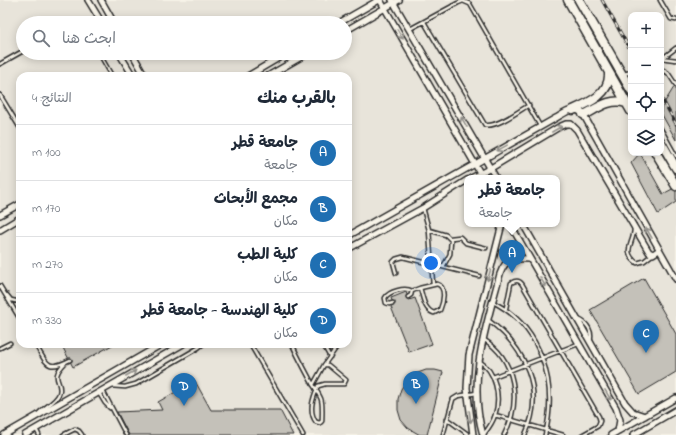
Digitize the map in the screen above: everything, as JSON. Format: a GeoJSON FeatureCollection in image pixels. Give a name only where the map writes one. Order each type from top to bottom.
{"type":"FeatureCollection","features":[{"type":"Feature","properties":{"kind":"main road"},"geometry":{"type":"LineString","coordinates":[[568,0],[628,106]]}},
{"type":"Feature","properties":{"kind":"main road"},"geometry":{"type":"LineString","coordinates":[[579,0],[628,84]]}},
{"type":"Feature","properties":{"kind":"main road"},"geometry":{"type":"LineString","coordinates":[[573,110],[603,93],[608,84],[609,73]]}},
{"type":"Feature","properties":{"kind":"main road"},"geometry":{"type":"LineString","coordinates":[[583,114],[586,114],[610,102],[618,101],[626,103]]}},
{"type":"Feature","properties":{"kind":"main road"},"geometry":{"type":"LineString","coordinates":[[664,147],[676,168]]}},
{"type":"Feature","properties":{"kind":"main road"},"geometry":{"type":"LineString","coordinates":[[658,156],[676,186]]}},
{"type":"Feature","properties":{"kind":"street"},"geometry":{"type":"LineString","coordinates":[[88,0],[98,16]]}},
{"type":"Feature","properties":{"kind":"street"},"geometry":{"type":"LineString","coordinates":[[101,0],[110,16]]}},
{"type":"Feature","properties":{"kind":"street"},"geometry":{"type":"LineString","coordinates":[[351,16],[380,0],[481,175]]}},
{"type":"Feature","properties":{"kind":"street"},"geometry":{"type":"LineString","coordinates":[[352,27],[395,1],[410,30],[494,175]]}},
{"type":"Feature","properties":{"kind":"street"},"geometry":{"type":"LineString","coordinates":[[123,60],[131,72]]}},
{"type":"Feature","properties":{"kind":"street"},"geometry":{"type":"LineString","coordinates":[[136,60],[143,72]]}},
{"type":"Feature","properties":{"kind":"street"},"geometry":{"type":"LineString","coordinates":[[255,72],[276,60]]}},
{"type":"Feature","properties":{"kind":"street"},"geometry":{"type":"LineString","coordinates":[[275,72],[296,60]]}},
{"type":"Feature","properties":{"kind":"street"},"geometry":{"type":"LineString","coordinates":[[352,234],[540,126],[573,110],[583,114],[676,279]]}},
{"type":"Feature","properties":{"kind":"street"},"geometry":{"type":"LineString","coordinates":[[483,175],[491,168],[562,126],[568,124],[574,125],[634,229],[649,252],[653,254],[659,250]]}},
{"type":"Feature","properties":{"kind":"street"},"geometry":{"type":"LineString","coordinates":[[517,139],[519,147],[523,149]]}},
{"type":"Feature","properties":{"kind":"street"},"geometry":{"type":"LineString","coordinates":[[352,247],[423,208],[464,182]]}},
{"type":"Feature","properties":{"kind":"street"},"geometry":{"type":"LineString","coordinates":[[0,215],[16,206]]}},
{"type":"Feature","properties":{"kind":"street"},"geometry":{"type":"LineString","coordinates":[[0,230],[16,220]]}},
{"type":"Feature","properties":{"kind":"street"},"geometry":{"type":"LineString","coordinates":[[473,435],[467,395],[467,376],[471,345],[501,227]]}},
{"type":"Feature","properties":{"kind":"street"},"geometry":{"type":"LineString","coordinates":[[512,227],[618,412],[620,420],[618,431]]}},
{"type":"Feature","properties":{"kind":"street"},"geometry":{"type":"LineString","coordinates":[[524,227],[627,406],[633,412],[645,416]]}},
{"type":"Feature","properties":{"kind":"street"},"geometry":{"type":"LineString","coordinates":[[483,435],[478,417],[477,393],[478,361],[482,339],[503,266],[511,259],[530,259]]}},
{"type":"Feature","properties":{"kind":"street"},"geometry":{"type":"LineString","coordinates":[[4,435],[155,348]]}},
{"type":"Feature","properties":{"kind":"street"},"geometry":{"type":"LineString","coordinates":[[27,435],[57,416],[176,348]]}},
{"type":"Feature","properties":{"kind":"street"},"geometry":{"type":"LineString","coordinates":[[76,394],[76,398],[80,403]]}},
{"type":"Feature","properties":{"kind":"street"},"geometry":{"type":"LineString","coordinates":[[611,435],[676,398]]}},
{"type":"Feature","properties":{"kind":"street"},"geometry":{"type":"LineString","coordinates":[[52,407],[57,416]]}},
{"type":"Feature","properties":{"kind":"street"},"geometry":{"type":"LineString","coordinates":[[633,435],[676,410]]}},
{"type":"Feature","properties":{"kind":"lane"},"geometry":{"type":"LineString","coordinates":[[660,0],[671,19],[676,20]]}},
{"type":"Feature","properties":{"kind":"lane"},"geometry":{"type":"LineString","coordinates":[[410,30],[458,2],[463,1],[470,4],[540,126]]}},
{"type":"Feature","properties":{"kind":"lane"},"geometry":{"type":"LineString","coordinates":[[424,22],[485,125],[494,125],[529,105]]}},
{"type":"Feature","properties":{"kind":"lane"},"geometry":{"type":"LineString","coordinates":[[664,57],[676,48]]}},
{"type":"Feature","properties":{"kind":"lane"},"geometry":{"type":"LineString","coordinates":[[0,64],[16,55]]}},
{"type":"Feature","properties":{"kind":"lane"},"geometry":{"type":"LineString","coordinates":[[664,58],[676,60]]}},
{"type":"Feature","properties":{"kind":"lane"},"geometry":{"type":"LineString","coordinates":[[103,60],[110,72]]}},
{"type":"Feature","properties":{"kind":"lane"},"geometry":{"type":"LineString","coordinates":[[664,71],[668,73],[676,85]]}},
{"type":"Feature","properties":{"kind":"lane"},"geometry":{"type":"LineString","coordinates":[[621,73],[628,73]]}},
{"type":"Feature","properties":{"kind":"lane"},"geometry":{"type":"LineString","coordinates":[[0,95],[16,121]]}},
{"type":"Feature","properties":{"kind":"lane"},"geometry":{"type":"LineString","coordinates":[[664,134],[676,156]]}},
{"type":"Feature","properties":{"kind":"lane"},"geometry":{"type":"LineString","coordinates":[[423,208],[429,230],[433,284]]}},
{"type":"Feature","properties":{"kind":"lane"},"geometry":{"type":"LineString","coordinates":[[634,229],[632,242],[628,247],[628,250],[635,262],[642,262],[653,254]]}},
{"type":"Feature","properties":{"kind":"lane"},"geometry":{"type":"LineString","coordinates":[[429,230],[446,234],[451,238],[451,249],[443,267]]}},
{"type":"Feature","properties":{"kind":"lane"},"geometry":{"type":"LineString","coordinates":[[451,238],[460,237],[466,243],[486,248]]}},
{"type":"Feature","properties":{"kind":"lane"},"geometry":{"type":"LineString","coordinates":[[396,273],[393,262],[399,257],[405,257],[479,276]]}},
{"type":"Feature","properties":{"kind":"lane"},"geometry":{"type":"LineString","coordinates":[[506,308],[511,283],[514,281],[520,282],[600,421],[598,426],[582,435]]}},
{"type":"Feature","properties":{"kind":"lane"},"geometry":{"type":"LineString","coordinates":[[408,297],[412,291],[420,288],[433,284],[441,285],[443,291],[441,308],[436,312],[432,312],[427,308],[420,288]]}},
{"type":"Feature","properties":{"kind":"lane"},"geometry":{"type":"LineString","coordinates":[[0,286],[11,300],[16,301]]}},
{"type":"Feature","properties":{"kind":"lane"},"geometry":{"type":"LineString","coordinates":[[0,286],[16,312]]}},
{"type":"Feature","properties":{"kind":"lane"},"geometry":{"type":"LineString","coordinates":[[393,303],[386,303],[386,295],[405,288],[412,291]]}},
{"type":"Feature","properties":{"kind":"lane"},"geometry":{"type":"LineString","coordinates":[[492,302],[506,308],[516,317],[536,343],[542,358],[547,372],[550,391],[549,420],[545,435]]}},
{"type":"Feature","properties":{"kind":"lane"},"geometry":{"type":"LineString","coordinates":[[488,320],[500,328],[515,344],[527,364],[532,387],[533,403],[529,425],[525,435]]}},
{"type":"Feature","properties":{"kind":"lane"},"geometry":{"type":"LineString","coordinates":[[482,339],[492,344],[500,353],[509,371],[513,384],[515,396],[511,419],[504,435]]}},
{"type":"Feature","properties":{"kind":"lane"},"geometry":{"type":"LineString","coordinates":[[0,348],[10,342]]}},
{"type":"Feature","properties":{"kind":"lane"},"geometry":{"type":"LineString","coordinates":[[493,377],[579,344]]}},
{"type":"Feature","properties":{"kind":"lane"},"geometry":{"type":"LineString","coordinates":[[38,348],[50,366],[57,367],[70,360]]}},
{"type":"Feature","properties":{"kind":"lane"},"geometry":{"type":"LineString","coordinates":[[110,386],[125,387],[136,384],[198,348]]}},
{"type":"Feature","properties":{"kind":"lane"},"geometry":{"type":"LineString","coordinates":[[252,348],[303,435]]}},
{"type":"Feature","properties":{"kind":"lane"},"geometry":{"type":"LineString","coordinates":[[294,348],[316,391],[322,400],[322,421],[320,423],[313,419],[312,413],[312,405],[316,391],[318,386],[325,384],[344,384],[346,380],[328,365],[324,365]]}},
{"type":"Feature","properties":{"kind":"lane"},"geometry":{"type":"LineString","coordinates":[[325,348],[330,357]]}},
{"type":"Feature","properties":{"kind":"lane"},"geometry":{"type":"LineString","coordinates":[[313,385],[324,365],[336,348]]}},
{"type":"Feature","properties":{"kind":"lane"},"geometry":{"type":"LineString","coordinates":[[478,361],[486,366],[493,377],[497,390],[495,415],[483,435]]}},
{"type":"Feature","properties":{"kind":"lane"},"geometry":{"type":"LineString","coordinates":[[36,417],[59,395],[60,387],[56,376],[58,370],[65,363]]}},
{"type":"Feature","properties":{"kind":"lane"},"geometry":{"type":"LineString","coordinates":[[100,391],[105,403],[111,409],[126,435]]}},
{"type":"Feature","properties":{"kind":"lane"},"geometry":{"type":"LineString","coordinates":[[443,435],[453,399],[456,396],[477,393]]}},
{"type":"Feature","properties":{"kind":"lane"},"geometry":{"type":"LineString","coordinates":[[495,415],[564,435]]}},
{"type":"Feature","properties":{"kind":"lane"},"geometry":{"type":"LineString","coordinates":[[447,419],[469,435]]}},
{"type":"Feature","properties":{"kind":"lane"},"geometry":{"type":"LineString","coordinates":[[36,429],[39,435]]}},
{"type":"Feature","properties":{"kind":"lane"},"geometry":{"type":"LineString","coordinates":[[63,435],[75,429],[82,435]]}},
{"type":"Feature","properties":{"kind":"shaded area"},"geometry":{"type":"Polygon","coordinates":[[[0,0],[676,0],[676,435],[0,435],[0,0]]]}},
{"type":"Feature","properties":{"kind":"building"},"geometry":{"type":"Polygon","coordinates":[[[676,84],[676,140],[664,118],[664,103],[676,84]]]}},
{"type":"Feature","properties":{"kind":"building"},"geometry":{"type":"Polygon","coordinates":[[[637,156],[642,156],[663,194],[676,187],[676,202],[658,214],[631,163],[637,156]]]}},
{"type":"Feature","properties":{"kind":"building"},"geometry":{"type":"Polygon","coordinates":[[[644,278],[676,334],[676,372],[639,394],[590,310],[644,278]]]}},
{"type":"Feature","properties":{"kind":"building"},"geometry":{"type":"Polygon","coordinates":[[[406,292],[409,300],[415,298],[432,344],[409,352],[391,307],[394,306],[391,298],[406,292]]]}},
{"type":"Feature","properties":{"kind":"building"},"geometry":{"type":"Polygon","coordinates":[[[63,348],[107,348],[73,367],[63,348]]]}},
{"type":"Feature","properties":{"kind":"building"},"geometry":{"type":"Polygon","coordinates":[[[426,370],[443,372],[427,435],[420,435],[408,428],[401,420],[398,410],[398,399],[401,389],[407,380],[415,374],[426,370]]]}},
{"type":"Feature","properties":{"kind":"building"},"geometry":{"type":"Polygon","coordinates":[[[195,381],[211,410],[280,410],[293,435],[129,435],[117,412],[162,410],[158,402],[195,381]]]}},
{"type":"Feature","properties":{"kind":"railway"},"geometry":{"type":"LineString","coordinates":[[602,0],[629,48]]}},
{"type":"Feature","properties":{"kind":"railway"},"geometry":{"type":"LineString","coordinates":[[664,102],[676,124]]}},
{"type":"Feature","properties":{"kind":"place","name":"جامعة قطر"},"geometry":{"type":"Point","coordinates":[512,273]}},
{"type":"Feature","properties":{"kind":"place","name":"كلية الطب"},"geometry":{"type":"Point","coordinates":[646,353]}},
{"type":"Feature","properties":{"kind":"place","name":"مجمع الأبحاث"},"geometry":{"type":"Point","coordinates":[416,404]}},
{"type":"Feature","properties":{"kind":"place","name":"كلية الهندسة - جامعة قطر"},"geometry":{"type":"Point","coordinates":[184,406]}}]}
